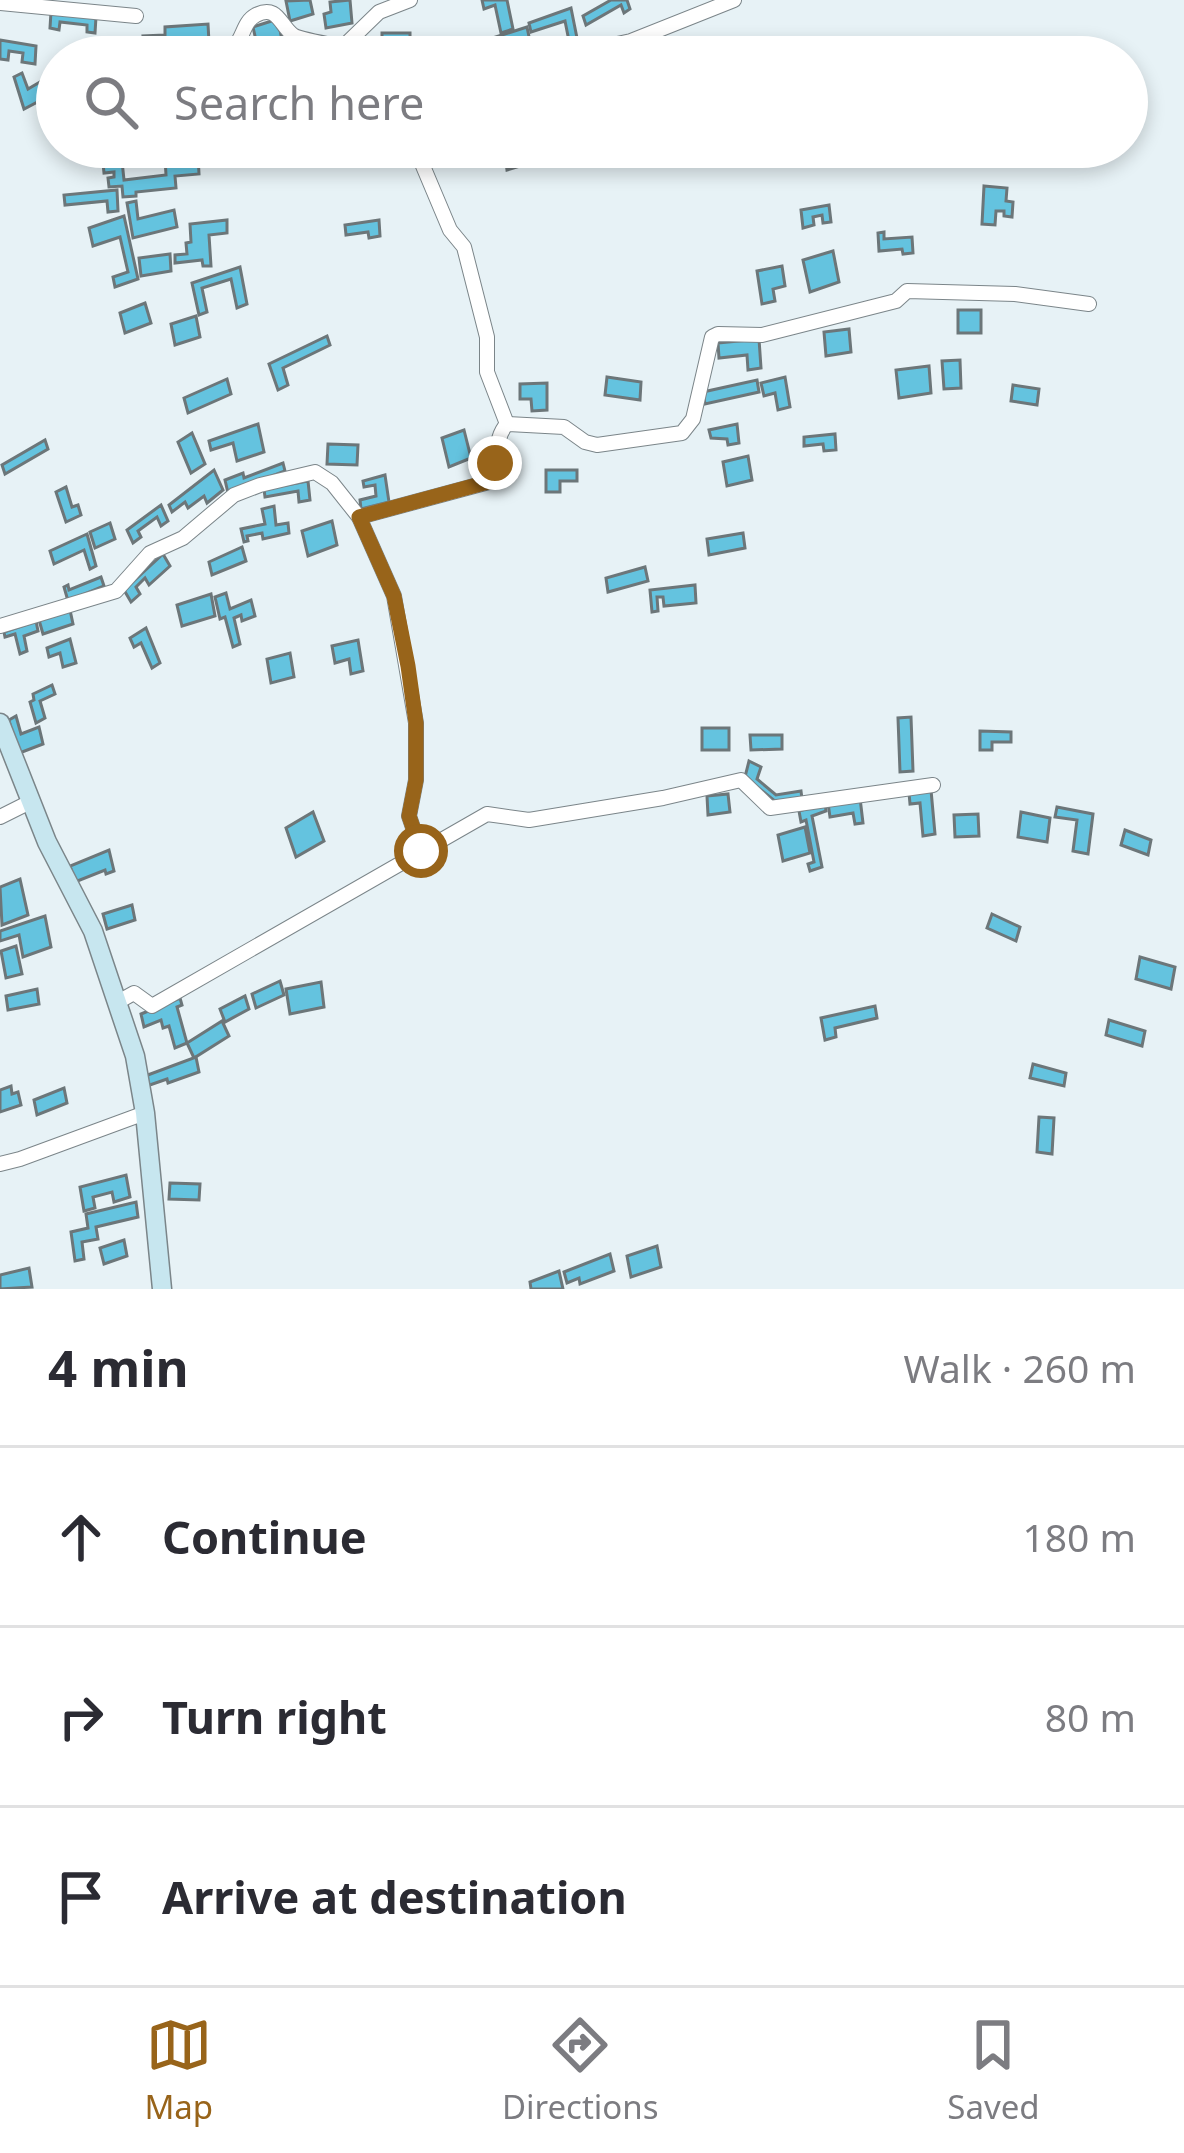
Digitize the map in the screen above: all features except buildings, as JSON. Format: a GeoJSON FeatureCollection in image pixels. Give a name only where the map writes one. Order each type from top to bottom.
{"type":"FeatureCollection","features":[{"type":"Feature","properties":{"kind":"street"},"geometry":{"type":"LineString","coordinates":[[354,36],[379,12],[410,0]]}},
{"type":"Feature","properties":{"kind":"street"},"geometry":{"type":"LineString","coordinates":[[644,36],[734,0]]}},
{"type":"Feature","properties":{"kind":"street"},"geometry":{"type":"LineString","coordinates":[[0,3],[136,16]]}},
{"type":"Feature","properties":{"kind":"street"},"geometry":{"type":"LineString","coordinates":[[240,36],[246,23],[260,13],[272,12],[294,36]]}},
{"type":"Feature","properties":{"kind":"street"},"geometry":{"type":"LineString","coordinates":[[424,168],[450,230],[464,247],[487,337],[488,372],[507,424]]}},
{"type":"Feature","properties":{"kind":"street"},"geometry":{"type":"LineString","coordinates":[[507,424],[564,427],[597,445],[682,433],[693,419],[712,337],[763,335],[896,302],[907,291],[1016,294],[1089,304]]}},
{"type":"Feature","properties":{"kind":"street"},"geometry":{"type":"LineString","coordinates":[[359,517],[488,482],[494,475],[500,432],[507,424]]}},
{"type":"Feature","properties":{"kind":"street"},"geometry":{"type":"LineString","coordinates":[[0,626],[116,591],[150,553],[183,538],[234,495],[315,472],[332,484],[359,517],[394,596],[416,723],[416,780],[409,816],[421,851]]}},
{"type":"Feature","properties":{"kind":"street"},"geometry":{"type":"LineString","coordinates":[[0,723],[30,802],[93,931],[135,1056],[162,1289]]}},
{"type":"Feature","properties":{"kind":"street"},"geometry":{"type":"LineString","coordinates":[[116,1004],[134,993],[152,1006],[487,814],[529,820],[741,780],[770,808],[932,785]]}},
{"type":"Feature","properties":{"kind":"street"},"geometry":{"type":"LineString","coordinates":[[0,817],[30,802]]}},
{"type":"Feature","properties":{"kind":"street"},"geometry":{"type":"LineString","coordinates":[[0,1164],[145,1113]]}},
{"type":"Feature","properties":{"kind":"route"},"geometry":{"type":"LineString","coordinates":[[421,851],[409,816],[416,780],[416,723],[408,666],[394,596],[359,517],[488,482],[495,463]]}}]}
